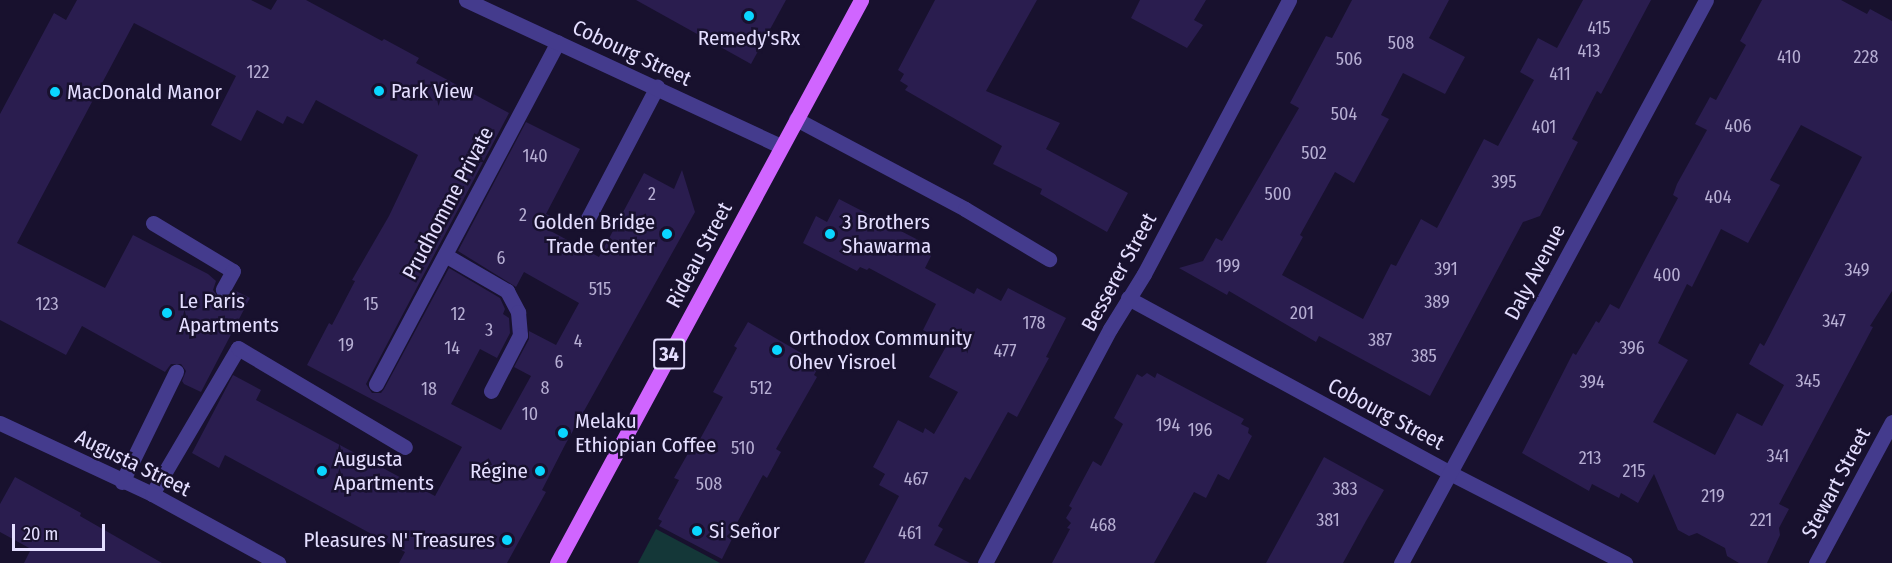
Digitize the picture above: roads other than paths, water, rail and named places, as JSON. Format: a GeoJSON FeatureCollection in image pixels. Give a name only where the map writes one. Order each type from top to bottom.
{"type":"FeatureCollection","features":[{"type":"Feature","properties":{"kind":"main road","name":"Rideau Street"},"geometry":{"type":"LineString","coordinates":[[557,563],[861,0]]}},
{"type":"Feature","properties":{"kind":"street","name":"Cobourg Street"},"geometry":{"type":"LineString","coordinates":[[466,0],[781,146]]}},
{"type":"Feature","properties":{"kind":"street","name":"Besserer Street"},"geometry":{"type":"LineString","coordinates":[[985,563],[1128,298],[1144,274],[1289,0]]}},
{"type":"Feature","properties":{"kind":"street","name":"Daly Avenue"},"geometry":{"type":"LineString","coordinates":[[1401,563],[1706,0]]}},
{"type":"Feature","properties":{"kind":"street","name":"Prudhomme Private"},"geometry":{"type":"LineString","coordinates":[[376,384],[558,42]]}},
{"type":"Feature","properties":{"kind":"street"},"geometry":{"type":"LineString","coordinates":[[586,222],[657,87]]}},
{"type":"Feature","properties":{"kind":"street"},"geometry":{"type":"LineString","coordinates":[[796,119],[965,209],[1049,259]]}},
{"type":"Feature","properties":{"kind":"street"},"geometry":{"type":"LineString","coordinates":[[153,223],[233,270],[223,289]]}},
{"type":"Feature","properties":{"kind":"street"},"geometry":{"type":"LineString","coordinates":[[445,255],[507,291],[518,312],[520,335],[491,390]]}},
{"type":"Feature","properties":{"kind":"street","name":"Cobourg Street"},"geometry":{"type":"LineString","coordinates":[[1128,298],[1450,473],[1625,563]]}},
{"type":"Feature","properties":{"kind":"street"},"geometry":{"type":"LineString","coordinates":[[152,494],[238,348],[405,447]]}},
{"type":"Feature","properties":{"kind":"street"},"geometry":{"type":"LineString","coordinates":[[122,482],[176,372]]}},
{"type":"Feature","properties":{"kind":"street","name":"Stewart Street"},"geometry":{"type":"LineString","coordinates":[[1816,563],[1892,422]]}},
{"type":"Feature","properties":{"kind":"street","name":"Augusta Street"},"geometry":{"type":"LineString","coordinates":[[0,423],[122,482],[152,494],[278,563]]}},
{"type":"Feature","properties":{"kind":"place","name":"Remedy'sRx"},"geometry":{"type":"Point","coordinates":[749,16]}},
{"type":"Feature","properties":{"kind":"place","name":"Park View"},"geometry":{"type":"Point","coordinates":[379,91]}},
{"type":"Feature","properties":{"kind":"place","name":"MacDonald Manor"},"geometry":{"type":"Point","coordinates":[55,92]}},
{"type":"Feature","properties":{"kind":"place","name":"Golden Bridge Trade Center"},"geometry":{"type":"Point","coordinates":[667,234]}},
{"type":"Feature","properties":{"kind":"place","name":"3 Brothers Shawarma"},"geometry":{"type":"Point","coordinates":[830,234]}},
{"type":"Feature","properties":{"kind":"place","name":"Le Paris Apartments"},"geometry":{"type":"Point","coordinates":[167,313]}},
{"type":"Feature","properties":{"kind":"place","name":"Orthodox Community Ohev Yisroel"},"geometry":{"type":"Point","coordinates":[777,350]}},
{"type":"Feature","properties":{"kind":"place","name":"Melaku Ethiopian Coffee"},"geometry":{"type":"Point","coordinates":[563,433]}},
{"type":"Feature","properties":{"kind":"place","name":"Augusta Apartments"},"geometry":{"type":"Point","coordinates":[322,471]}},
{"type":"Feature","properties":{"kind":"place","name":"Régine"},"geometry":{"type":"Point","coordinates":[540,471]}},
{"type":"Feature","properties":{"kind":"place","name":"Si Señor"},"geometry":{"type":"Point","coordinates":[697,531]}},
{"type":"Feature","properties":{"kind":"place","name":"Pleasures N' Treasures"},"geometry":{"type":"Point","coordinates":[507,540]}}]}
